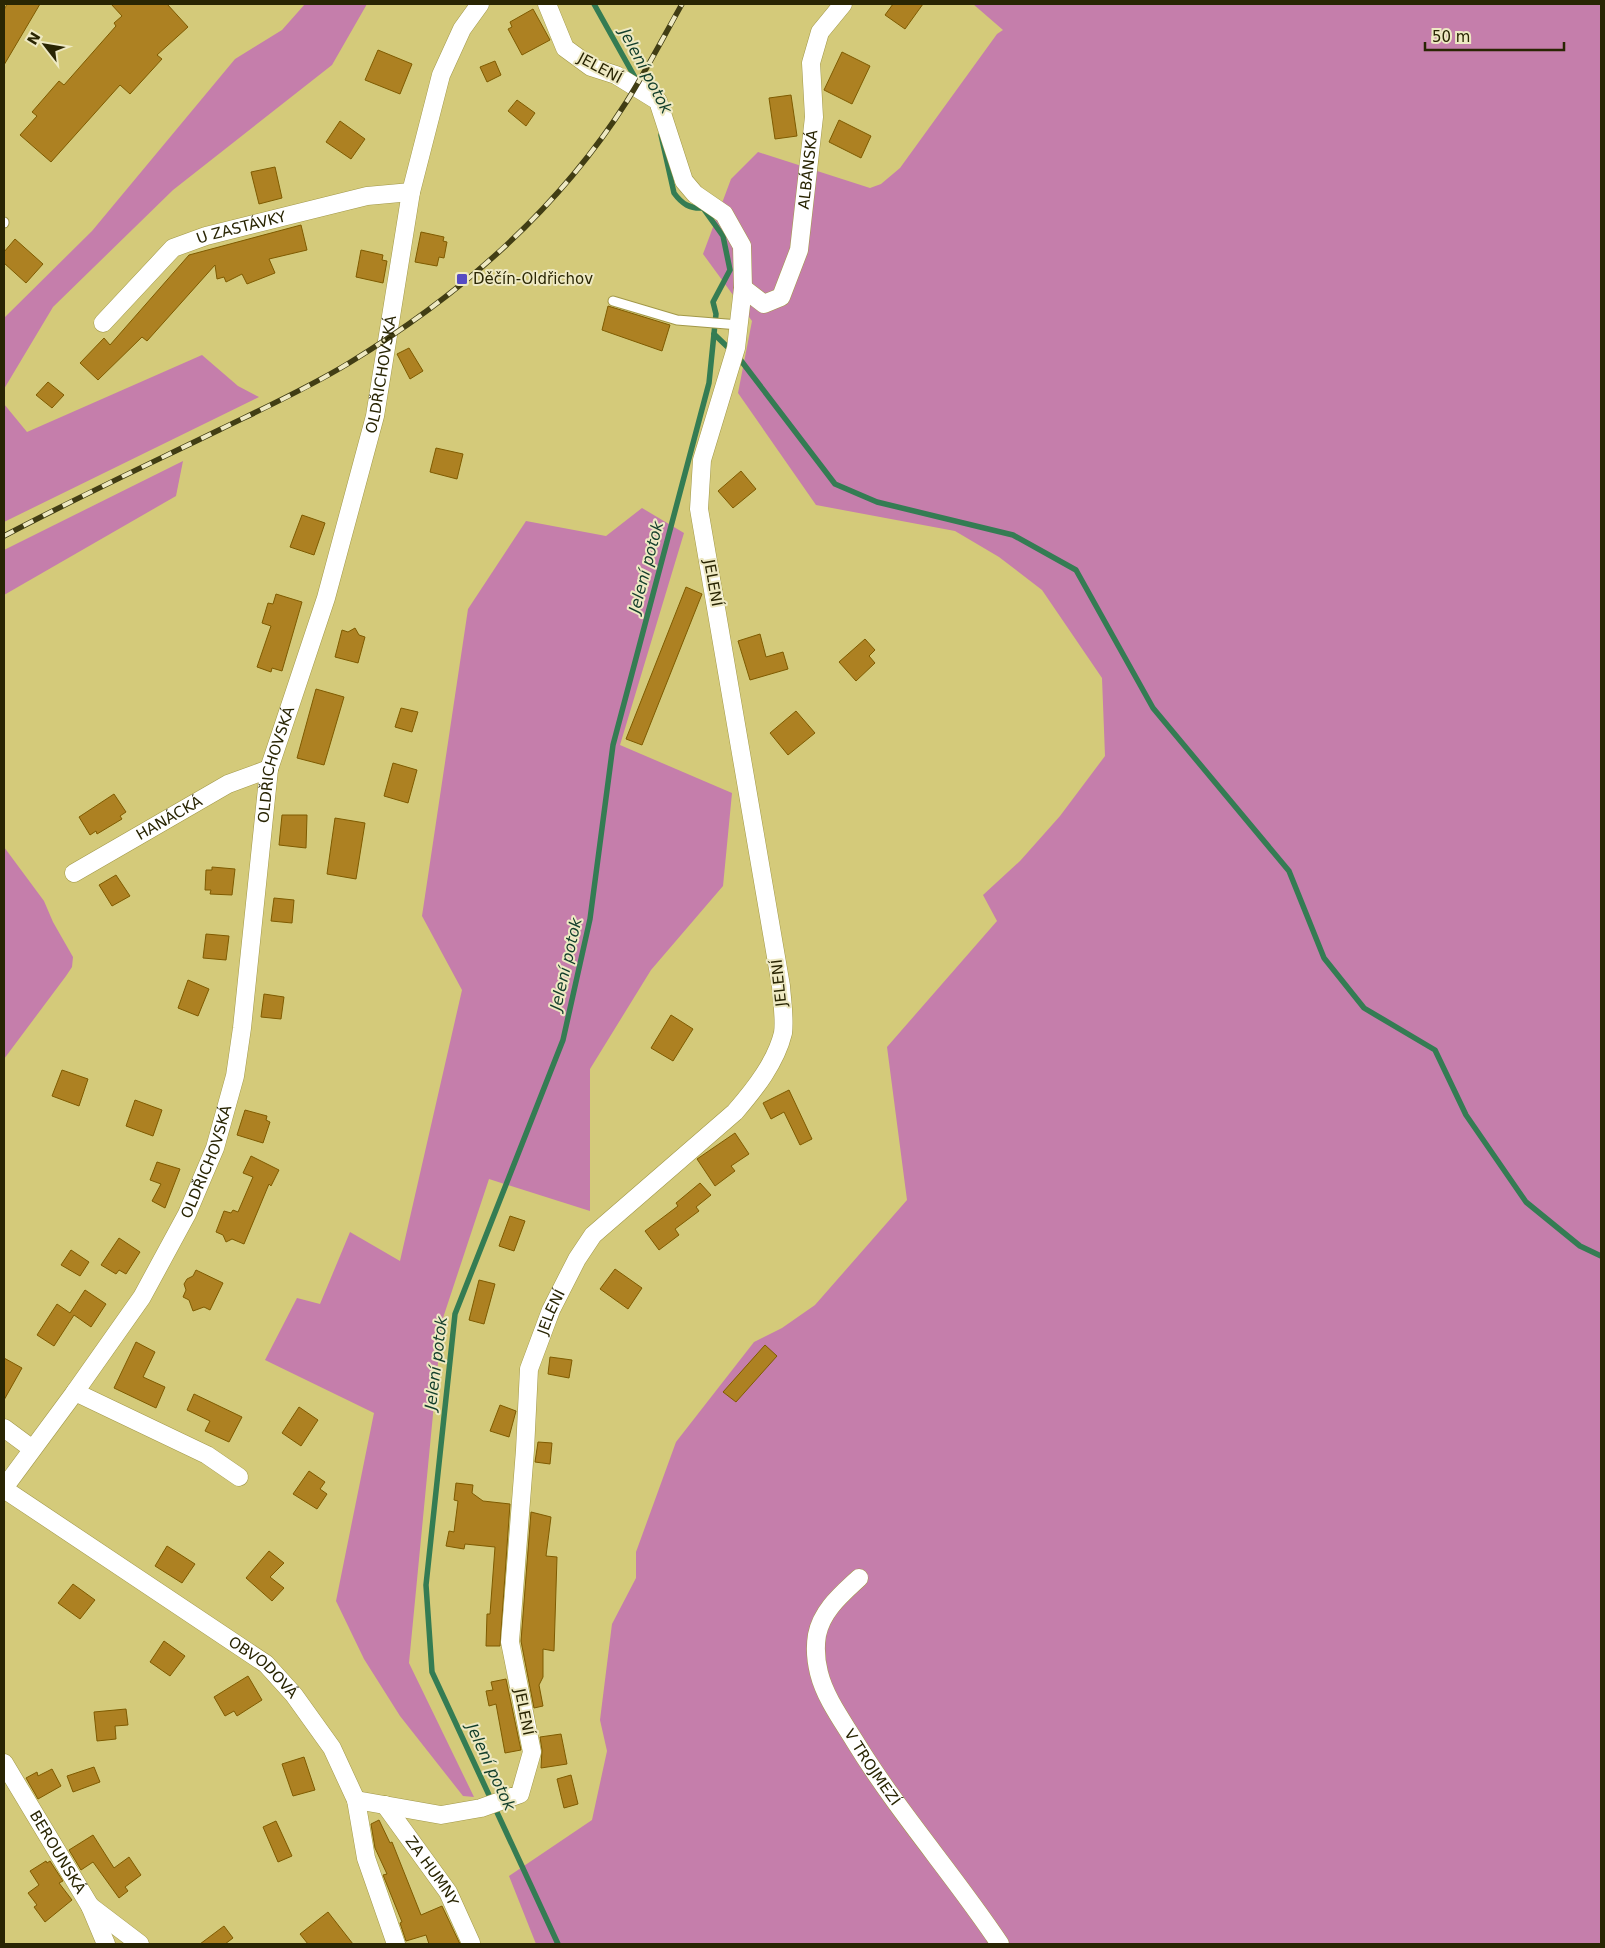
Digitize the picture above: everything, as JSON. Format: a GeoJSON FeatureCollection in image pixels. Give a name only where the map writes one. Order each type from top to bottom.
{"type":"FeatureCollection","features":[{"type":"Feature","properties":{"kind":"street","name":"OLDŘICHOVSKÁ"},"geometry":{"type":"LineString","coordinates":[[4,1489],[31,1448],[75,1392],[142,1296],[170,1247],[215,1148],[235,1076],[242,1028],[269,770],[326,598],[375,416],[411,192],[441,75],[462,30],[480,4]]}},
{"type":"Feature","properties":{"kind":"street","name":"JELENÍ"},"geometry":{"type":"LineString","coordinates":[[356,1800],[441,1815],[481,1808],[520,1794],[532,1752],[510,1642],[526,1450],[529,1369],[548,1318],[577,1259],[594,1235],[735,1112],[752,1092],[776,1054],[783,1031],[781,986],[699,509],[702,460],[736,348],[730,325],[743,288],[742,246],[724,214],[695,194],[684,181],[658,101],[616,75],[591,67],[564,48],[547,4]]}},
{"type":"Feature","properties":{"kind":"street","name":"ALBÁNSKÁ"},"geometry":{"type":"LineString","coordinates":[[743,288],[764,304],[781,297],[799,250],[814,117],[811,63],[820,32],[843,4]]}},
{"type":"Feature","properties":{"kind":"street","name":"U ZASTÁVKY"},"geometry":{"type":"LineString","coordinates":[[103,322],[173,248],[206,236],[367,196],[411,192]]}},
{"type":"Feature","properties":{"kind":"street","name":"HANÁCKÁ"},"geometry":{"type":"LineString","coordinates":[[74,874],[228,784],[269,770]]}},
{"type":"Feature","properties":{"kind":"street"},"geometry":{"type":"LineString","coordinates":[[75,1392],[207,1455],[239,1477]]}},
{"type":"Feature","properties":{"kind":"street"},"geometry":{"type":"LineString","coordinates":[[4,1428],[31,1448]]}},
{"type":"Feature","properties":{"kind":"street","name":"OBVODOVÁ"},"geometry":{"type":"LineString","coordinates":[[4,1489],[266,1664],[294,1695],[332,1748],[356,1800],[366,1858],[396,1944]]}},
{"type":"Feature","properties":{"kind":"street","name":"V TROJMEZÍ"},"geometry":{"type":"LineString","coordinates":[[859,1578],[833,1603],[822,1620],[817,1634],[816,1650],[819,1673],[832,1705],[863,1755],[925,1844],[1000,1944]]}},
{"type":"Feature","properties":{"kind":"street","name":"BEROUNSKÁ"},"geometry":{"type":"LineString","coordinates":[[4,1763],[90,1906],[106,1944]]}},
{"type":"Feature","properties":{"kind":"street","name":"ZA HUMNY"},"geometry":{"type":"LineString","coordinates":[[385,1805],[448,1892],[471,1943]]}},
{"type":"Feature","properties":{"kind":"street"},"geometry":{"type":"LineString","coordinates":[[90,1906],[140,1944]]}},
{"type":"Feature","properties":{"kind":"lane"},"geometry":{"type":"LineString","coordinates":[[613,301],[677,320],[730,325]]}},
{"type":"Feature","properties":{"kind":"shaded area"},"geometry":{"type":"Polygon","coordinates":[[[305,4],[367,4],[332,65],[173,190],[53,307],[4,389],[4,318],[92,231],[235,59],[282,30],[305,4]]]}},
{"type":"Feature","properties":{"kind":"shaded area"},"geometry":{"type":"Polygon","coordinates":[[[973,4],[1601,4],[1601,1944],[536,1944],[509,1876],[592,1820],[607,1751],[600,1720],[612,1624],[636,1578],[636,1552],[676,1442],[754,1342],[782,1328],[815,1305],[907,1200],[887,1047],[997,921],[983,895],[1020,861],[1060,816],[1105,756],[1102,678],[1042,590],[999,557],[955,531],[816,505],[738,393],[752,321],[703,254],[731,179],[758,152],[870,188],[881,184],[900,168],[997,34],[1003,30],[973,4]]]}},
{"type":"Feature","properties":{"kind":"shaded area"},"geometry":{"type":"Polygon","coordinates":[[[202,355],[238,386],[259,397],[4,522],[4,404],[27,432],[202,355]]]}},
{"type":"Feature","properties":{"kind":"shaded area"},"geometry":{"type":"Polygon","coordinates":[[[183,461],[176,496],[4,595],[4,550],[183,461]]]}},
{"type":"Feature","properties":{"kind":"shaded area"},"geometry":{"type":"Polygon","coordinates":[[[642,508],[684,533],[620,745],[732,793],[723,886],[651,970],[590,1069],[590,1211],[489,1179],[442,1321],[409,1663],[474,1797],[463,1796],[400,1716],[364,1659],[336,1601],[374,1413],[265,1360],[297,1298],[320,1304],[350,1232],[400,1261],[462,990],[422,916],[468,609],[526,521],[606,536],[642,508]]]}},
{"type":"Feature","properties":{"kind":"shaded area"},"geometry":{"type":"Polygon","coordinates":[[[4,847],[44,901],[53,922],[73,957],[72,967],[66,976],[4,1059],[4,847]]]}},
{"type":"Feature","properties":{"kind":"building"},"geometry":{"type":"Polygon","coordinates":[[[7,4],[40,4],[4,65],[4,10],[7,4]]]}},
{"type":"Feature","properties":{"kind":"building"},"geometry":{"type":"Polygon","coordinates":[[[111,4],[167,4],[188,27],[157,55],[162,59],[130,94],[120,85],[51,162],[20,135],[37,116],[32,112],[59,81],[64,85],[116,26],[114,23],[122,16],[111,4]]]}},
{"type":"Feature","properties":{"kind":"building"},"geometry":{"type":"Polygon","coordinates":[[[893,4],[923,4],[905,29],[885,15],[893,4]]]}},
{"type":"Feature","properties":{"kind":"building"},"geometry":{"type":"Polygon","coordinates":[[[533,9],[550,40],[522,55],[508,29],[512,27],[510,22],[533,9]]]}},
{"type":"Feature","properties":{"kind":"building"},"geometry":{"type":"Polygon","coordinates":[[[378,50],[412,64],[400,94],[365,80],[378,50]]]}},
{"type":"Feature","properties":{"kind":"building"},"geometry":{"type":"Polygon","coordinates":[[[842,52],[870,66],[852,104],[824,90],[842,52]]]}},
{"type":"Feature","properties":{"kind":"building"},"geometry":{"type":"Polygon","coordinates":[[[495,61],[501,75],[487,82],[480,67],[495,61]]]}},
{"type":"Feature","properties":{"kind":"building"},"geometry":{"type":"Polygon","coordinates":[[[791,95],[797,136],[775,139],[769,98],[791,95]]]}},
{"type":"Feature","properties":{"kind":"building"},"geometry":{"type":"Polygon","coordinates":[[[517,100],[535,113],[526,126],[508,111],[517,100]]]}},
{"type":"Feature","properties":{"kind":"building"},"geometry":{"type":"Polygon","coordinates":[[[839,120],[871,136],[861,158],[829,142],[839,120]]]}},
{"type":"Feature","properties":{"kind":"building"},"geometry":{"type":"Polygon","coordinates":[[[340,121],[365,139],[351,159],[326,142],[340,121]]]}},
{"type":"Feature","properties":{"kind":"building"},"geometry":{"type":"Polygon","coordinates":[[[275,167],[282,198],[259,204],[251,172],[275,167]]]}},
{"type":"Feature","properties":{"kind":"building"},"geometry":{"type":"Polygon","coordinates":[[[301,225],[307,250],[269,259],[275,273],[247,284],[242,274],[226,282],[224,277],[217,279],[215,265],[147,341],[142,337],[98,380],[80,363],[104,338],[110,345],[189,255],[301,225]]]}},
{"type":"Feature","properties":{"kind":"building"},"geometry":{"type":"Polygon","coordinates":[[[421,232],[444,237],[443,241],[447,242],[444,258],[439,257],[437,266],[415,262],[421,232]]]}},
{"type":"Feature","properties":{"kind":"building"},"geometry":{"type":"Polygon","coordinates":[[[15,239],[43,264],[26,283],[4,263],[4,252],[15,239]]]}},
{"type":"Feature","properties":{"kind":"building"},"geometry":{"type":"Polygon","coordinates":[[[361,250],[383,255],[382,260],[387,261],[383,283],[356,277],[361,250]]]}},
{"type":"Feature","properties":{"kind":"building"},"geometry":{"type":"Polygon","coordinates":[[[608,306],[670,325],[662,351],[602,330],[608,306]]]}},
{"type":"Feature","properties":{"kind":"building"},"geometry":{"type":"Polygon","coordinates":[[[409,348],[423,371],[410,379],[397,354],[409,348]]]}},
{"type":"Feature","properties":{"kind":"building"},"geometry":{"type":"Polygon","coordinates":[[[48,382],[64,395],[52,408],[36,395],[48,382]]]}},
{"type":"Feature","properties":{"kind":"building"},"geometry":{"type":"Polygon","coordinates":[[[436,448],[463,454],[457,479],[430,472],[436,448]]]}},
{"type":"Feature","properties":{"kind":"building"},"geometry":{"type":"Polygon","coordinates":[[[741,471],[756,489],[733,508],[718,491],[741,471]]]}},
{"type":"Feature","properties":{"kind":"building"},"geometry":{"type":"Polygon","coordinates":[[[302,515],[325,523],[314,555],[290,547],[302,515]]]}},
{"type":"Feature","properties":{"kind":"building"},"geometry":{"type":"Polygon","coordinates":[[[686,587],[702,594],[642,745],[626,739],[686,587]]]}},
{"type":"Feature","properties":{"kind":"building"},"geometry":{"type":"Polygon","coordinates":[[[276,594],[302,602],[282,671],[272,668],[271,672],[257,667],[271,626],[262,623],[268,603],[273,604],[276,594]]]}},
{"type":"Feature","properties":{"kind":"building"},"geometry":{"type":"Polygon","coordinates":[[[355,628],[359,635],[365,637],[358,663],[335,657],[342,630],[348,632],[355,628]]]}},
{"type":"Feature","properties":{"kind":"building"},"geometry":{"type":"Polygon","coordinates":[[[760,634],[766,657],[783,652],[788,669],[750,680],[738,641],[760,634]]]}},
{"type":"Feature","properties":{"kind":"building"},"geometry":{"type":"Polygon","coordinates":[[[865,639],[875,650],[869,656],[875,663],[856,681],[839,662],[865,639]]]}},
{"type":"Feature","properties":{"kind":"building"},"geometry":{"type":"Polygon","coordinates":[[[316,689],[344,697],[324,765],[297,758],[316,689]]]}},
{"type":"Feature","properties":{"kind":"building"},"geometry":{"type":"Polygon","coordinates":[[[401,708],[418,712],[412,732],[395,727],[401,708]]]}},
{"type":"Feature","properties":{"kind":"building"},"geometry":{"type":"Polygon","coordinates":[[[796,711],[815,733],[788,755],[770,733],[796,711]]]}},
{"type":"Feature","properties":{"kind":"building"},"geometry":{"type":"Polygon","coordinates":[[[393,763],[417,770],[408,803],[384,796],[393,763]]]}},
{"type":"Feature","properties":{"kind":"building"},"geometry":{"type":"Polygon","coordinates":[[[114,794],[126,812],[120,816],[122,819],[97,834],[96,831],[90,835],[79,817],[114,794]]]}},
{"type":"Feature","properties":{"kind":"building"},"geometry":{"type":"Polygon","coordinates":[[[282,815],[307,815],[306,848],[279,845],[282,815]]]}},
{"type":"Feature","properties":{"kind":"building"},"geometry":{"type":"Polygon","coordinates":[[[335,818],[365,823],[356,879],[327,874],[335,818]]]}},
{"type":"Feature","properties":{"kind":"building"},"geometry":{"type":"Polygon","coordinates":[[[212,867],[235,869],[232,895],[210,894],[211,890],[205,890],[206,870],[212,870],[212,867]]]}},
{"type":"Feature","properties":{"kind":"building"},"geometry":{"type":"Polygon","coordinates":[[[116,875],[130,896],[112,906],[99,885],[116,875]]]}},
{"type":"Feature","properties":{"kind":"building"},"geometry":{"type":"Polygon","coordinates":[[[274,898],[294,900],[292,923],[271,921],[274,898]]]}},
{"type":"Feature","properties":{"kind":"building"},"geometry":{"type":"Polygon","coordinates":[[[206,934],[229,936],[226,960],[203,958],[206,934]]]}},
{"type":"Feature","properties":{"kind":"building"},"geometry":{"type":"Polygon","coordinates":[[[188,980],[209,989],[198,1016],[178,1008],[188,980]]]}},
{"type":"Feature","properties":{"kind":"building"},"geometry":{"type":"Polygon","coordinates":[[[264,994],[284,997],[281,1019],[261,1017],[264,994]]]}},
{"type":"Feature","properties":{"kind":"building"},"geometry":{"type":"Polygon","coordinates":[[[671,1015],[693,1029],[673,1061],[651,1048],[671,1015]]]}},
{"type":"Feature","properties":{"kind":"building"},"geometry":{"type":"Polygon","coordinates":[[[62,1070],[88,1079],[79,1106],[52,1096],[62,1070]]]}},
{"type":"Feature","properties":{"kind":"building"},"geometry":{"type":"Polygon","coordinates":[[[789,1090],[812,1139],[800,1145],[784,1112],[771,1119],[763,1103],[789,1090]]]}},
{"type":"Feature","properties":{"kind":"building"},"geometry":{"type":"Polygon","coordinates":[[[135,1100],[162,1110],[153,1136],[126,1126],[135,1100]]]}},
{"type":"Feature","properties":{"kind":"building"},"geometry":{"type":"Polygon","coordinates":[[[245,1110],[267,1116],[266,1120],[270,1122],[263,1143],[237,1135],[245,1110]]]}},
{"type":"Feature","properties":{"kind":"building"},"geometry":{"type":"Polygon","coordinates":[[[735,1133],[749,1154],[731,1166],[735,1171],[715,1186],[697,1159],[735,1133]]]}},
{"type":"Feature","properties":{"kind":"building"},"geometry":{"type":"Polygon","coordinates":[[[251,1156],[279,1170],[271,1186],[269,1184],[244,1244],[232,1239],[226,1242],[223,1235],[216,1232],[224,1211],[231,1213],[233,1210],[238,1212],[253,1177],[243,1173],[251,1156]]]}},
{"type":"Feature","properties":{"kind":"building"},"geometry":{"type":"Polygon","coordinates":[[[157,1162],[180,1169],[165,1208],[152,1201],[161,1184],[150,1180],[157,1162]]]}},
{"type":"Feature","properties":{"kind":"building"},"geometry":{"type":"Polygon","coordinates":[[[700,1183],[711,1195],[696,1207],[699,1211],[675,1229],[679,1235],[659,1250],[645,1231],[678,1206],[676,1203],[700,1183]]]}},
{"type":"Feature","properties":{"kind":"building"},"geometry":{"type":"Polygon","coordinates":[[[510,1216],[525,1221],[514,1251],[499,1246],[510,1216]]]}},
{"type":"Feature","properties":{"kind":"building"},"geometry":{"type":"Polygon","coordinates":[[[119,1238],[140,1252],[126,1274],[119,1270],[116,1274],[101,1265],[119,1238]]]}},
{"type":"Feature","properties":{"kind":"building"},"geometry":{"type":"Polygon","coordinates":[[[71,1250],[89,1262],[80,1276],[61,1265],[71,1250]]]}},
{"type":"Feature","properties":{"kind":"building"},"geometry":{"type":"Polygon","coordinates":[[[615,1269],[642,1288],[628,1309],[600,1289],[615,1269]]]}},
{"type":"Feature","properties":{"kind":"building"},"geometry":{"type":"Polygon","coordinates":[[[196,1270],[223,1283],[210,1310],[204,1307],[193,1311],[189,1300],[183,1297],[186,1290],[184,1284],[187,1279],[193,1276],[196,1270]]]}},
{"type":"Feature","properties":{"kind":"building"},"geometry":{"type":"Polygon","coordinates":[[[479,1280],[495,1284],[484,1324],[469,1320],[479,1280]]]}},
{"type":"Feature","properties":{"kind":"building"},"geometry":{"type":"Polygon","coordinates":[[[85,1290],[106,1304],[91,1327],[74,1315],[54,1346],[37,1335],[57,1304],[70,1313],[85,1290]]]}},
{"type":"Feature","properties":{"kind":"building"},"geometry":{"type":"Polygon","coordinates":[[[136,1342],[155,1352],[143,1377],[165,1387],[156,1408],[114,1388],[136,1342]]]}},
{"type":"Feature","properties":{"kind":"building"},"geometry":{"type":"Polygon","coordinates":[[[765,1345],[777,1356],[736,1402],[723,1392],[765,1345]]]}},
{"type":"Feature","properties":{"kind":"building"},"geometry":{"type":"Polygon","coordinates":[[[550,1357],[572,1360],[569,1378],[548,1374],[550,1357]]]}},
{"type":"Feature","properties":{"kind":"building"},"geometry":{"type":"Polygon","coordinates":[[[4,1358],[22,1368],[4,1400],[4,1358]]]}},
{"type":"Feature","properties":{"kind":"building"},"geometry":{"type":"Polygon","coordinates":[[[194,1394],[242,1417],[229,1442],[205,1431],[210,1421],[187,1410],[194,1394]]]}},
{"type":"Feature","properties":{"kind":"building"},"geometry":{"type":"Polygon","coordinates":[[[500,1405],[516,1411],[509,1437],[490,1431],[500,1405]]]}},
{"type":"Feature","properties":{"kind":"building"},"geometry":{"type":"Polygon","coordinates":[[[299,1407],[318,1420],[301,1446],[282,1433],[299,1407]]]}},
{"type":"Feature","properties":{"kind":"building"},"geometry":{"type":"Polygon","coordinates":[[[538,1442],[552,1443],[550,1464],[535,1462],[538,1442]]]}},
{"type":"Feature","properties":{"kind":"building"},"geometry":{"type":"Polygon","coordinates":[[[309,1471],[325,1482],[320,1489],[327,1494],[317,1509],[293,1494],[309,1471]]]}},
{"type":"Feature","properties":{"kind":"building"},"geometry":{"type":"Polygon","coordinates":[[[456,1483],[473,1485],[472,1493],[483,1501],[510,1504],[500,1646],[486,1646],[487,1614],[490,1614],[495,1547],[465,1544],[464,1549],[446,1546],[449,1531],[454,1532],[458,1501],[454,1500],[456,1483]]]}},
{"type":"Feature","properties":{"kind":"building"},"geometry":{"type":"Polygon","coordinates":[[[531,1512],[551,1517],[546,1556],[557,1557],[554,1651],[543,1649],[543,1677],[539,1685],[543,1706],[534,1708],[521,1641],[531,1512]]]}},
{"type":"Feature","properties":{"kind":"building"},"geometry":{"type":"Polygon","coordinates":[[[167,1546],[195,1564],[182,1583],[155,1566],[167,1546]]]}},
{"type":"Feature","properties":{"kind":"building"},"geometry":{"type":"Polygon","coordinates":[[[269,1551],[284,1563],[270,1577],[284,1588],[272,1601],[246,1578],[269,1551]]]}},
{"type":"Feature","properties":{"kind":"building"},"geometry":{"type":"Polygon","coordinates":[[[73,1584],[95,1600],[80,1619],[58,1603],[73,1584]]]}},
{"type":"Feature","properties":{"kind":"building"},"geometry":{"type":"Polygon","coordinates":[[[164,1641],[185,1656],[170,1676],[150,1662],[164,1641]]]}},
{"type":"Feature","properties":{"kind":"building"},"geometry":{"type":"Polygon","coordinates":[[[248,1676],[262,1700],[237,1716],[234,1711],[225,1716],[214,1697],[248,1676]]]}},
{"type":"Feature","properties":{"kind":"building"},"geometry":{"type":"Polygon","coordinates":[[[506,1679],[521,1750],[505,1753],[496,1704],[489,1706],[486,1691],[493,1690],[491,1682],[506,1679]]]}},
{"type":"Feature","properties":{"kind":"building"},"geometry":{"type":"Polygon","coordinates":[[[126,1709],[128,1725],[115,1726],[116,1739],[97,1741],[94,1712],[126,1709]]]}},
{"type":"Feature","properties":{"kind":"building"},"geometry":{"type":"Polygon","coordinates":[[[561,1734],[567,1764],[541,1768],[542,1750],[540,1737],[561,1734]]]}},
{"type":"Feature","properties":{"kind":"building"},"geometry":{"type":"Polygon","coordinates":[[[304,1757],[315,1790],[293,1796],[282,1764],[304,1757]]]}},
{"type":"Feature","properties":{"kind":"building"},"geometry":{"type":"Polygon","coordinates":[[[94,1767],[100,1782],[73,1792],[67,1776],[94,1767]]]}},
{"type":"Feature","properties":{"kind":"building"},"geometry":{"type":"Polygon","coordinates":[[[52,1769],[61,1786],[38,1799],[26,1778],[37,1772],[38,1776],[52,1769]]]}},
{"type":"Feature","properties":{"kind":"building"},"geometry":{"type":"Polygon","coordinates":[[[571,1775],[578,1804],[564,1808],[557,1779],[571,1775]]]}},
{"type":"Feature","properties":{"kind":"building"},"geometry":{"type":"Polygon","coordinates":[[[379,1820],[390,1843],[392,1842],[421,1915],[442,1906],[460,1944],[429,1944],[426,1935],[406,1941],[400,1923],[402,1922],[383,1875],[387,1874],[375,1848],[371,1824],[379,1820]]]}},
{"type":"Feature","properties":{"kind":"building"},"geometry":{"type":"Polygon","coordinates":[[[276,1821],[292,1856],[278,1862],[263,1827],[276,1821]]]}},
{"type":"Feature","properties":{"kind":"building"},"geometry":{"type":"Polygon","coordinates":[[[93,1835],[114,1868],[129,1857],[141,1875],[125,1887],[128,1891],[119,1898],[93,1862],[81,1870],[69,1850],[93,1835]]]}},
{"type":"Feature","properties":{"kind":"building"},"geometry":{"type":"Polygon","coordinates":[[[46,1861],[47,1863],[50,1861],[63,1881],[59,1883],[72,1900],[45,1922],[34,1907],[37,1905],[28,1893],[39,1885],[30,1871],[46,1861]]]}},
{"type":"Feature","properties":{"kind":"building"},"geometry":{"type":"Polygon","coordinates":[[[328,1912],[353,1944],[308,1944],[300,1934],[328,1912]]]}},
{"type":"Feature","properties":{"kind":"building"},"geometry":{"type":"Polygon","coordinates":[[[224,1926],[233,1938],[225,1944],[200,1944],[224,1926]]]}},
{"type":"Feature","properties":{"kind":"waterway","name":"Jelení potok"},"geometry":{"type":"LineString","coordinates":[[594,4],[637,81]]}},
{"type":"Feature","properties":{"kind":"waterway","name":"Jelení potok"},"geometry":{"type":"LineString","coordinates":[[558,1944],[432,1672],[426,1585],[455,1314],[563,1040],[590,919],[613,745],[709,383],[716,314],[713,302],[730,270],[723,236],[703,208],[694,208],[687,205],[674,193],[661,135]]}},
{"type":"Feature","properties":{"kind":"waterway"},"geometry":{"type":"LineString","coordinates":[[714,334],[739,358],[835,484],[877,502],[1013,535],[1076,570],[1153,708],[1289,871],[1324,958],[1364,1008],[1435,1050],[1466,1115],[1526,1202],[1580,1246],[1601,1256]]}},
{"type":"Feature","properties":{"kind":"railway"},"geometry":{"type":"LineString","coordinates":[[4,536],[317,381],[390,337],[429,309],[503,248],[538,214],[570,178],[600,141],[627,101],[682,4]]}},
{"type":"Feature","properties":{"kind":"place","name":"Děčín-Oldřichov"},"geometry":{"type":"Point","coordinates":[462,279]}}]}
